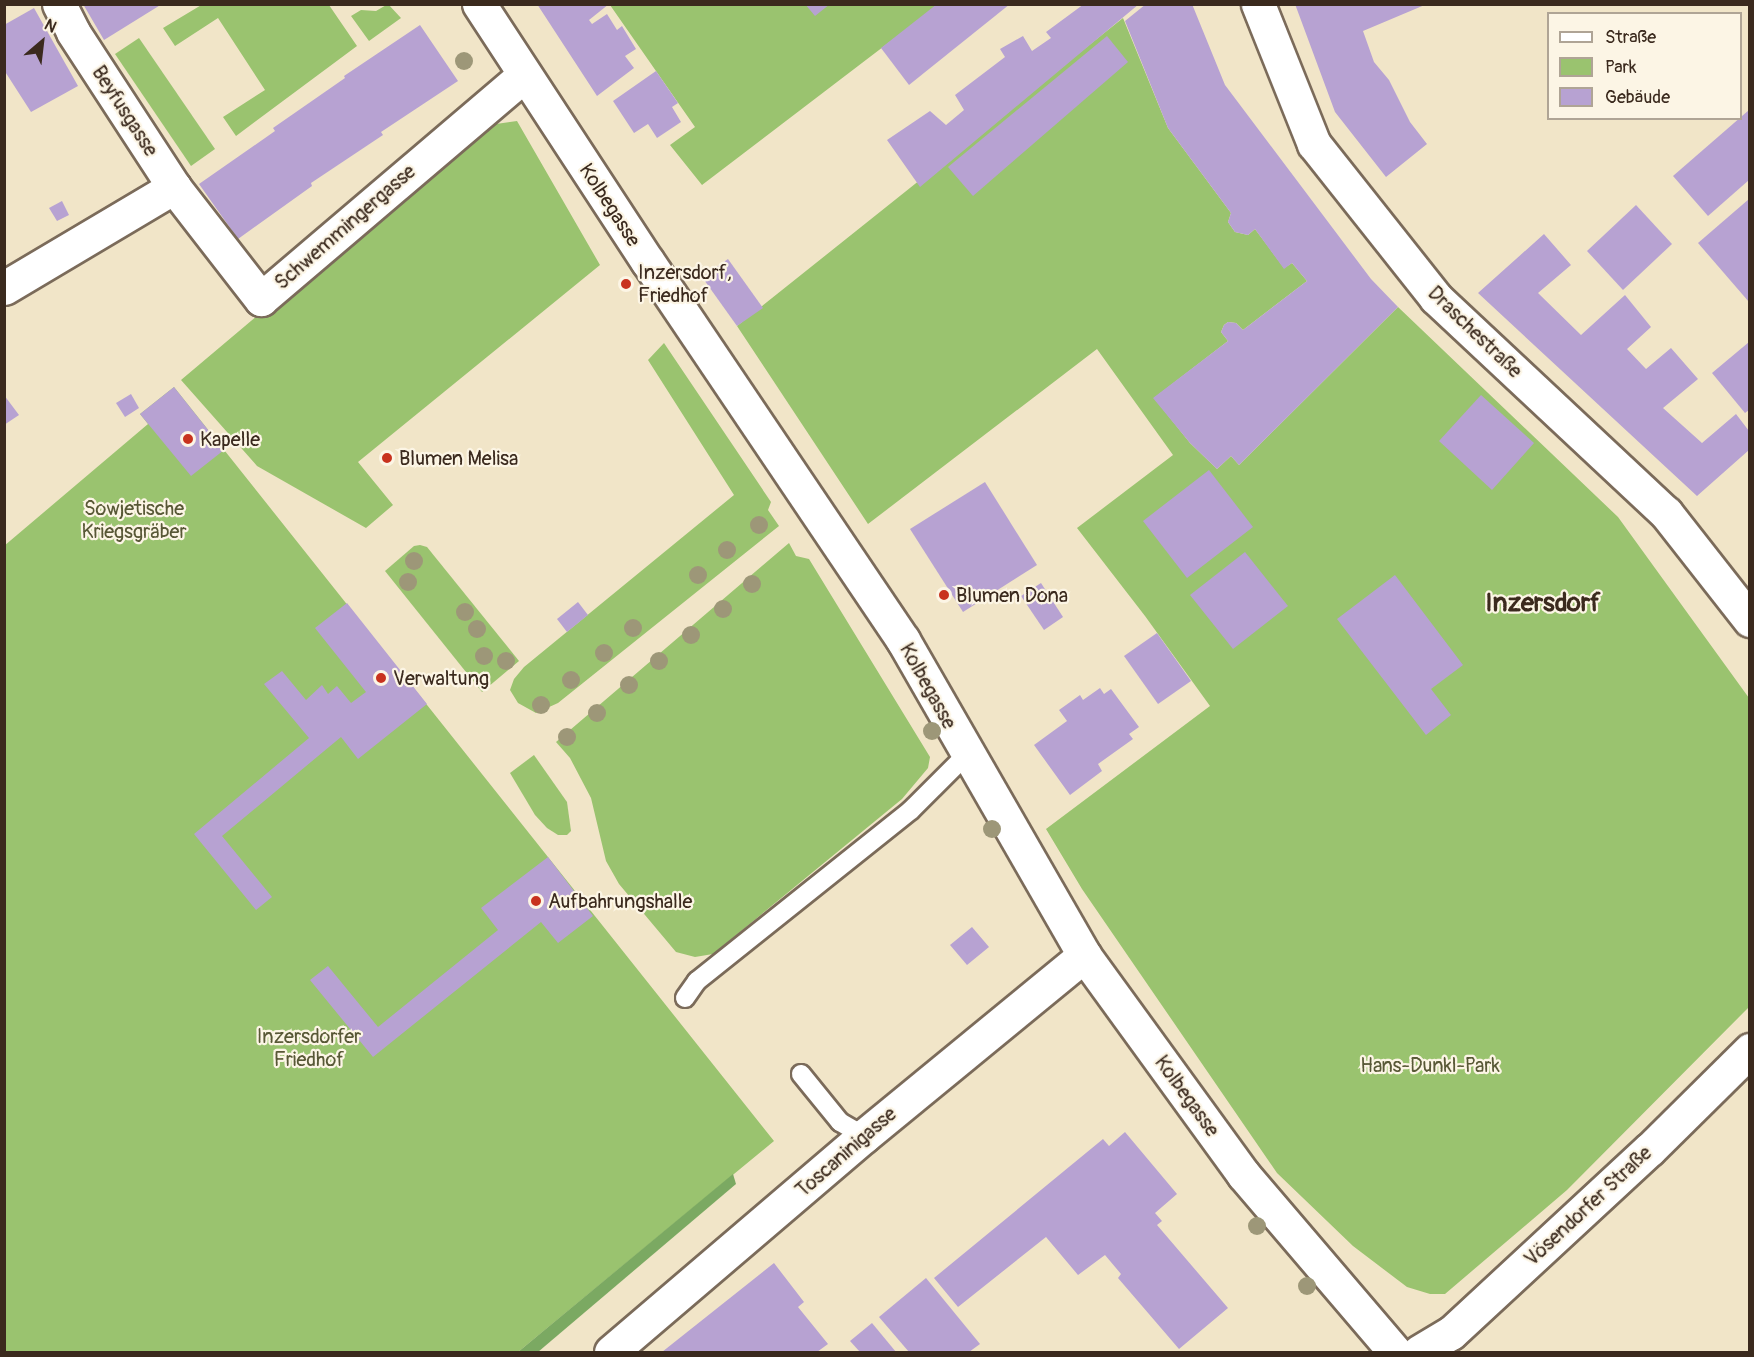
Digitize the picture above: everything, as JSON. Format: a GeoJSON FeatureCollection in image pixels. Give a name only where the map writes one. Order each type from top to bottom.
{"type":"FeatureCollection","features":[{"type":"Feature","properties":{"kind":"main road","name":"Beyfusgasse"},"geometry":{"type":"LineString","coordinates":[[59,4],[73,32],[174,186]]}},
{"type":"Feature","properties":{"kind":"main road","name":"Kolbegasse"},"geometry":{"type":"LineString","coordinates":[[479,4],[524,75],[903,640],[1084,955],[1243,1174],[1395,1353]]}},
{"type":"Feature","properties":{"kind":"main road","name":"Draschestraße"},"geometry":{"type":"LineString","coordinates":[[1258,4],[1314,144],[1436,298],[1666,513],[1749,620]]}},
{"type":"Feature","properties":{"kind":"main road","name":"Schwemmingergasse"},"geometry":{"type":"LineString","coordinates":[[174,186],[261,299],[524,75]]}},
{"type":"Feature","properties":{"kind":"main road"},"geometry":{"type":"LineString","coordinates":[[4,288],[174,186]]}},
{"type":"Feature","properties":{"kind":"main road","name":"Toscaninigasse"},"geometry":{"type":"LineString","coordinates":[[611,1353],[864,1136],[1084,955]]}},
{"type":"Feature","properties":{"kind":"main road","name":"Vösendorfer Straße"},"geometry":{"type":"LineString","coordinates":[[1419,1353],[1460,1325],[1650,1149],[1749,1050]]}},
{"type":"Feature","properties":{"kind":"lane"},"geometry":{"type":"LineString","coordinates":[[685,998],[697,981],[911,810],[967,754]]}},
{"type":"Feature","properties":{"kind":"lane"},"geometry":{"type":"LineString","coordinates":[[801,1074],[840,1122],[864,1136]]}},
{"type":"Feature","properties":{"kind":"green space"},"geometry":{"type":"Polygon","coordinates":[[[203,4],[329,5],[357,46],[236,136],[223,117],[265,90],[218,18],[175,46],[163,28],[203,4]]]}},
{"type":"Feature","properties":{"kind":"green space"},"geometry":{"type":"Polygon","coordinates":[[[388,4],[401,18],[369,41],[351,16],[361,10],[376,11],[388,4]]]}},
{"type":"Feature","properties":{"kind":"green space"},"geometry":{"type":"Polygon","coordinates":[[[610,5],[938,5],[702,185],[670,145],[695,127],[610,5]]]}},
{"type":"Feature","properties":{"kind":"green space","name":"Hans-Dunkl-Park"},"geometry":{"type":"Polygon","coordinates":[[[1123,18],[1168,128],[1231,213],[1228,222],[1235,232],[1248,235],[1255,229],[1284,268],[1292,263],[1307,281],[1243,330],[1236,323],[1228,322],[1224,325],[1221,332],[1228,341],[1154,398],[1190,443],[1217,469],[1231,456],[1239,465],[1398,307],[1618,517],[1749,698],[1749,1007],[1567,1190],[1445,1294],[1430,1294],[1407,1287],[1353,1246],[1277,1173],[1082,889],[1046,829],[1210,706],[1145,616],[1077,528],[1173,455],[1097,349],[868,524],[737,326],[1123,18]]]}},
{"type":"Feature","properties":{"kind":"green space"},"geometry":{"type":"Polygon","coordinates":[[[139,38],[215,149],[191,166],[115,54],[139,38]]]}},
{"type":"Feature","properties":{"kind":"green space"},"geometry":{"type":"Polygon","coordinates":[[[517,121],[600,265],[358,462],[393,505],[366,528],[257,466],[181,380],[482,126],[517,121]]]}},
{"type":"Feature","properties":{"kind":"green space"},"geometry":{"type":"Polygon","coordinates":[[[664,343],[771,502],[768,510],[779,526],[558,703],[536,713],[518,703],[510,690],[514,679],[524,667],[734,495],[648,360],[664,343]]]}},
{"type":"Feature","properties":{"kind":"green space","name":"Inzersdorfer Friedhof"},"geometry":{"type":"Polygon","coordinates":[[[174,387],[774,1141],[518,1352],[5,1352],[4,546],[148,424],[140,414],[174,387]]]}},
{"type":"Feature","properties":{"kind":"green space"},"geometry":{"type":"Polygon","coordinates":[[[789,543],[796,556],[809,559],[930,757],[928,768],[902,799],[713,954],[695,957],[676,952],[619,884],[606,861],[591,798],[570,758],[556,742],[789,543]]]}},
{"type":"Feature","properties":{"kind":"green space"},"geometry":{"type":"Polygon","coordinates":[[[414,546],[427,547],[519,661],[482,692],[385,571],[414,546]]]}},
{"type":"Feature","properties":{"kind":"green space"},"geometry":{"type":"Polygon","coordinates":[[[534,755],[567,802],[571,831],[567,835],[558,835],[547,828],[535,815],[510,773],[534,755]]]}},
{"type":"Feature","properties":{"kind":"green space"},"geometry":{"type":"Polygon","coordinates":[[[733,1174],[736,1184],[538,1352],[518,1352],[733,1174]]]}},
{"type":"Feature","properties":{"kind":"building"},"geometry":{"type":"Polygon","coordinates":[[[83,4],[162,4],[104,40],[83,4]]]}},
{"type":"Feature","properties":{"kind":"building"},"geometry":{"type":"Polygon","coordinates":[[[537,4],[609,4],[589,20],[592,24],[607,14],[617,30],[622,26],[636,49],[625,56],[634,68],[597,96],[537,4]]]}},
{"type":"Feature","properties":{"kind":"building"},"geometry":{"type":"Polygon","coordinates":[[[805,4],[830,4],[815,16],[805,4]]]}},
{"type":"Feature","properties":{"kind":"building"},"geometry":{"type":"Polygon","coordinates":[[[937,4],[1010,4],[909,85],[881,48],[937,4]]]}},
{"type":"Feature","properties":{"kind":"building"},"geometry":{"type":"Polygon","coordinates":[[[1084,4],[1139,4],[920,187],[887,140],[930,111],[946,125],[964,110],[955,95],[1005,57],[1000,49],[1023,36],[1032,51],[1051,38],[1046,32],[1084,4]]]}},
{"type":"Feature","properties":{"kind":"building"},"geometry":{"type":"Polygon","coordinates":[[[1146,4],[1192,4],[1225,85],[1371,279],[1398,307],[1239,465],[1231,456],[1217,469],[1190,443],[1153,398],[1228,341],[1221,332],[1224,325],[1228,322],[1236,323],[1243,330],[1307,281],[1292,263],[1284,269],[1255,229],[1248,235],[1235,232],[1228,222],[1231,213],[1168,128],[1125,21],[1146,4]]]}},
{"type":"Feature","properties":{"kind":"building"},"geometry":{"type":"Polygon","coordinates":[[[1295,4],[1427,4],[1363,31],[1374,62],[1389,80],[1410,122],[1427,144],[1386,177],[1335,112],[1295,4]]]}},
{"type":"Feature","properties":{"kind":"building"},"geometry":{"type":"Polygon","coordinates":[[[34,8],[78,86],[31,112],[4,70],[4,25],[34,8]]]}},
{"type":"Feature","properties":{"kind":"building"},"geometry":{"type":"Polygon","coordinates":[[[420,25],[458,81],[381,132],[383,135],[311,183],[312,186],[238,239],[199,184],[275,131],[273,128],[345,78],[344,76],[420,25]]]}},
{"type":"Feature","properties":{"kind":"building"},"geometry":{"type":"Polygon","coordinates":[[[1107,36],[1128,62],[973,196],[948,167],[1107,36]]]}},
{"type":"Feature","properties":{"kind":"building"},"geometry":{"type":"Polygon","coordinates":[[[656,71],[678,103],[672,107],[681,122],[657,138],[648,124],[634,133],[613,101],[656,71]]]}},
{"type":"Feature","properties":{"kind":"building"},"geometry":{"type":"Polygon","coordinates":[[[1749,110],[1749,180],[1708,216],[1673,176],[1737,120],[1742,120],[1742,116],[1749,110]]]}},
{"type":"Feature","properties":{"kind":"building"},"geometry":{"type":"Polygon","coordinates":[[[1749,199],[1749,302],[1698,243],[1749,199]]]}},
{"type":"Feature","properties":{"kind":"building"},"geometry":{"type":"Polygon","coordinates":[[[62,201],[69,215],[57,221],[49,208],[62,201]]]}},
{"type":"Feature","properties":{"kind":"building"},"geometry":{"type":"Polygon","coordinates":[[[1636,205],[1672,244],[1623,290],[1587,251],[1636,205]]]}},
{"type":"Feature","properties":{"kind":"building"},"geometry":{"type":"Polygon","coordinates":[[[1544,234],[1571,265],[1538,293],[1581,335],[1625,295],[1651,327],[1627,349],[1646,369],[1671,348],[1698,379],[1663,408],[1702,443],[1736,414],[1749,431],[1749,450],[1697,496],[1478,293],[1544,234]]]}},
{"type":"Feature","properties":{"kind":"building"},"geometry":{"type":"Polygon","coordinates":[[[728,259],[763,308],[737,326],[702,277],[728,259]]]}},
{"type":"Feature","properties":{"kind":"building"},"geometry":{"type":"Polygon","coordinates":[[[1749,342],[1749,410],[1745,413],[1712,373],[1749,342]]]}},
{"type":"Feature","properties":{"kind":"building","name":"Kapelle"},"geometry":{"type":"Polygon","coordinates":[[[174,387],[224,450],[191,476],[140,414],[174,387]]]}},
{"type":"Feature","properties":{"kind":"building"},"geometry":{"type":"Polygon","coordinates":[[[131,394],[139,408],[125,417],[116,403],[131,394]]]}},
{"type":"Feature","properties":{"kind":"building"},"geometry":{"type":"Polygon","coordinates":[[[4,395],[19,415],[4,425],[4,395]]]}},
{"type":"Feature","properties":{"kind":"building"},"geometry":{"type":"Polygon","coordinates":[[[1481,395],[1534,443],[1492,490],[1439,441],[1481,395]]]}},
{"type":"Feature","properties":{"kind":"building"},"geometry":{"type":"Polygon","coordinates":[[[1209,470],[1253,527],[1187,578],[1143,521],[1209,470]]]}},
{"type":"Feature","properties":{"kind":"building"},"geometry":{"type":"Polygon","coordinates":[[[985,482],[1037,565],[963,612],[910,529],[985,482]]]}},
{"type":"Feature","properties":{"kind":"building"},"geometry":{"type":"Polygon","coordinates":[[[1245,552],[1288,606],[1233,649],[1190,595],[1245,552]]]}},
{"type":"Feature","properties":{"kind":"building"},"geometry":{"type":"Polygon","coordinates":[[[1395,575],[1463,665],[1431,689],[1451,715],[1426,735],[1337,619],[1395,575]]]}},
{"type":"Feature","properties":{"kind":"building"},"geometry":{"type":"Polygon","coordinates":[[[1041,583],[1063,617],[1044,630],[1021,596],[1041,583]]]}},
{"type":"Feature","properties":{"kind":"building"},"geometry":{"type":"Polygon","coordinates":[[[578,602],[588,615],[567,632],[557,619],[578,602]]]}},
{"type":"Feature","properties":{"kind":"building"},"geometry":{"type":"Polygon","coordinates":[[[347,603],[427,704],[358,759],[341,737],[222,836],[272,897],[256,910],[194,834],[309,738],[264,684],[282,671],[306,700],[322,685],[328,694],[337,686],[351,703],[366,692],[315,628],[347,603]]]}},
{"type":"Feature","properties":{"kind":"building"},"geometry":{"type":"Polygon","coordinates":[[[1157,633],[1191,681],[1158,704],[1124,656],[1157,633]]]}},
{"type":"Feature","properties":{"kind":"building"},"geometry":{"type":"Polygon","coordinates":[[[1100,688],[1104,694],[1111,689],[1139,727],[1129,734],[1133,739],[1098,764],[1102,771],[1070,795],[1034,745],[1067,721],[1059,710],[1080,695],[1083,700],[1100,688]]]}},
{"type":"Feature","properties":{"kind":"building"},"geometry":{"type":"Polygon","coordinates":[[[548,857],[593,916],[558,943],[541,922],[373,1057],[310,980],[328,966],[378,1027],[498,930],[481,908],[548,857]]]}},
{"type":"Feature","properties":{"kind":"building"},"geometry":{"type":"Polygon","coordinates":[[[972,927],[989,947],[967,965],[950,945],[972,927]]]}},
{"type":"Feature","properties":{"kind":"building"},"geometry":{"type":"Polygon","coordinates":[[[1125,1132],[1177,1194],[1155,1213],[1162,1221],[1157,1225],[1228,1308],[1179,1349],[1118,1278],[1121,1274],[1105,1255],[1078,1275],[1046,1237],[958,1307],[934,1278],[1103,1139],[1109,1146],[1125,1132]]]}},
{"type":"Feature","properties":{"kind":"building"},"geometry":{"type":"Polygon","coordinates":[[[774,1263],[804,1302],[798,1307],[828,1344],[817,1352],[662,1352],[774,1263]]]}},
{"type":"Feature","properties":{"kind":"building"},"geometry":{"type":"Polygon","coordinates":[[[926,1278],[980,1344],[969,1352],[909,1352],[879,1317],[926,1278]]]}},
{"type":"Feature","properties":{"kind":"building"},"geometry":{"type":"Polygon","coordinates":[[[872,1323],[896,1352],[860,1352],[850,1341],[872,1323]]]}},
{"type":"Feature","properties":{"kind":"place","name":"Inzersdorf, Friedhof"},"geometry":{"type":"Point","coordinates":[626,284]}},
{"type":"Feature","properties":{"kind":"place","name":"Kapelle"},"geometry":{"type":"Point","coordinates":[188,439]}},
{"type":"Feature","properties":{"kind":"place","name":"Blumen Melisa"},"geometry":{"type":"Point","coordinates":[387,458]}},
{"type":"Feature","properties":{"kind":"place","name":"Blumen Dona"},"geometry":{"type":"Point","coordinates":[944,595]}},
{"type":"Feature","properties":{"kind":"place","name":"Verwaltung"},"geometry":{"type":"Point","coordinates":[381,678]}},
{"type":"Feature","properties":{"kind":"place","name":"Aufbahrungshalle"},"geometry":{"type":"Point","coordinates":[536,901]}},
{"type":"Feature","properties":{"kind":"district","name":"Inzersdorf"},"geometry":{"type":"Point","coordinates":[1543,604]}},
{"type":"Feature","properties":{"kind":"park label","name":"Sowjetische Kriegsgräber"},"geometry":{"type":"Point","coordinates":[134,520]}}]}
